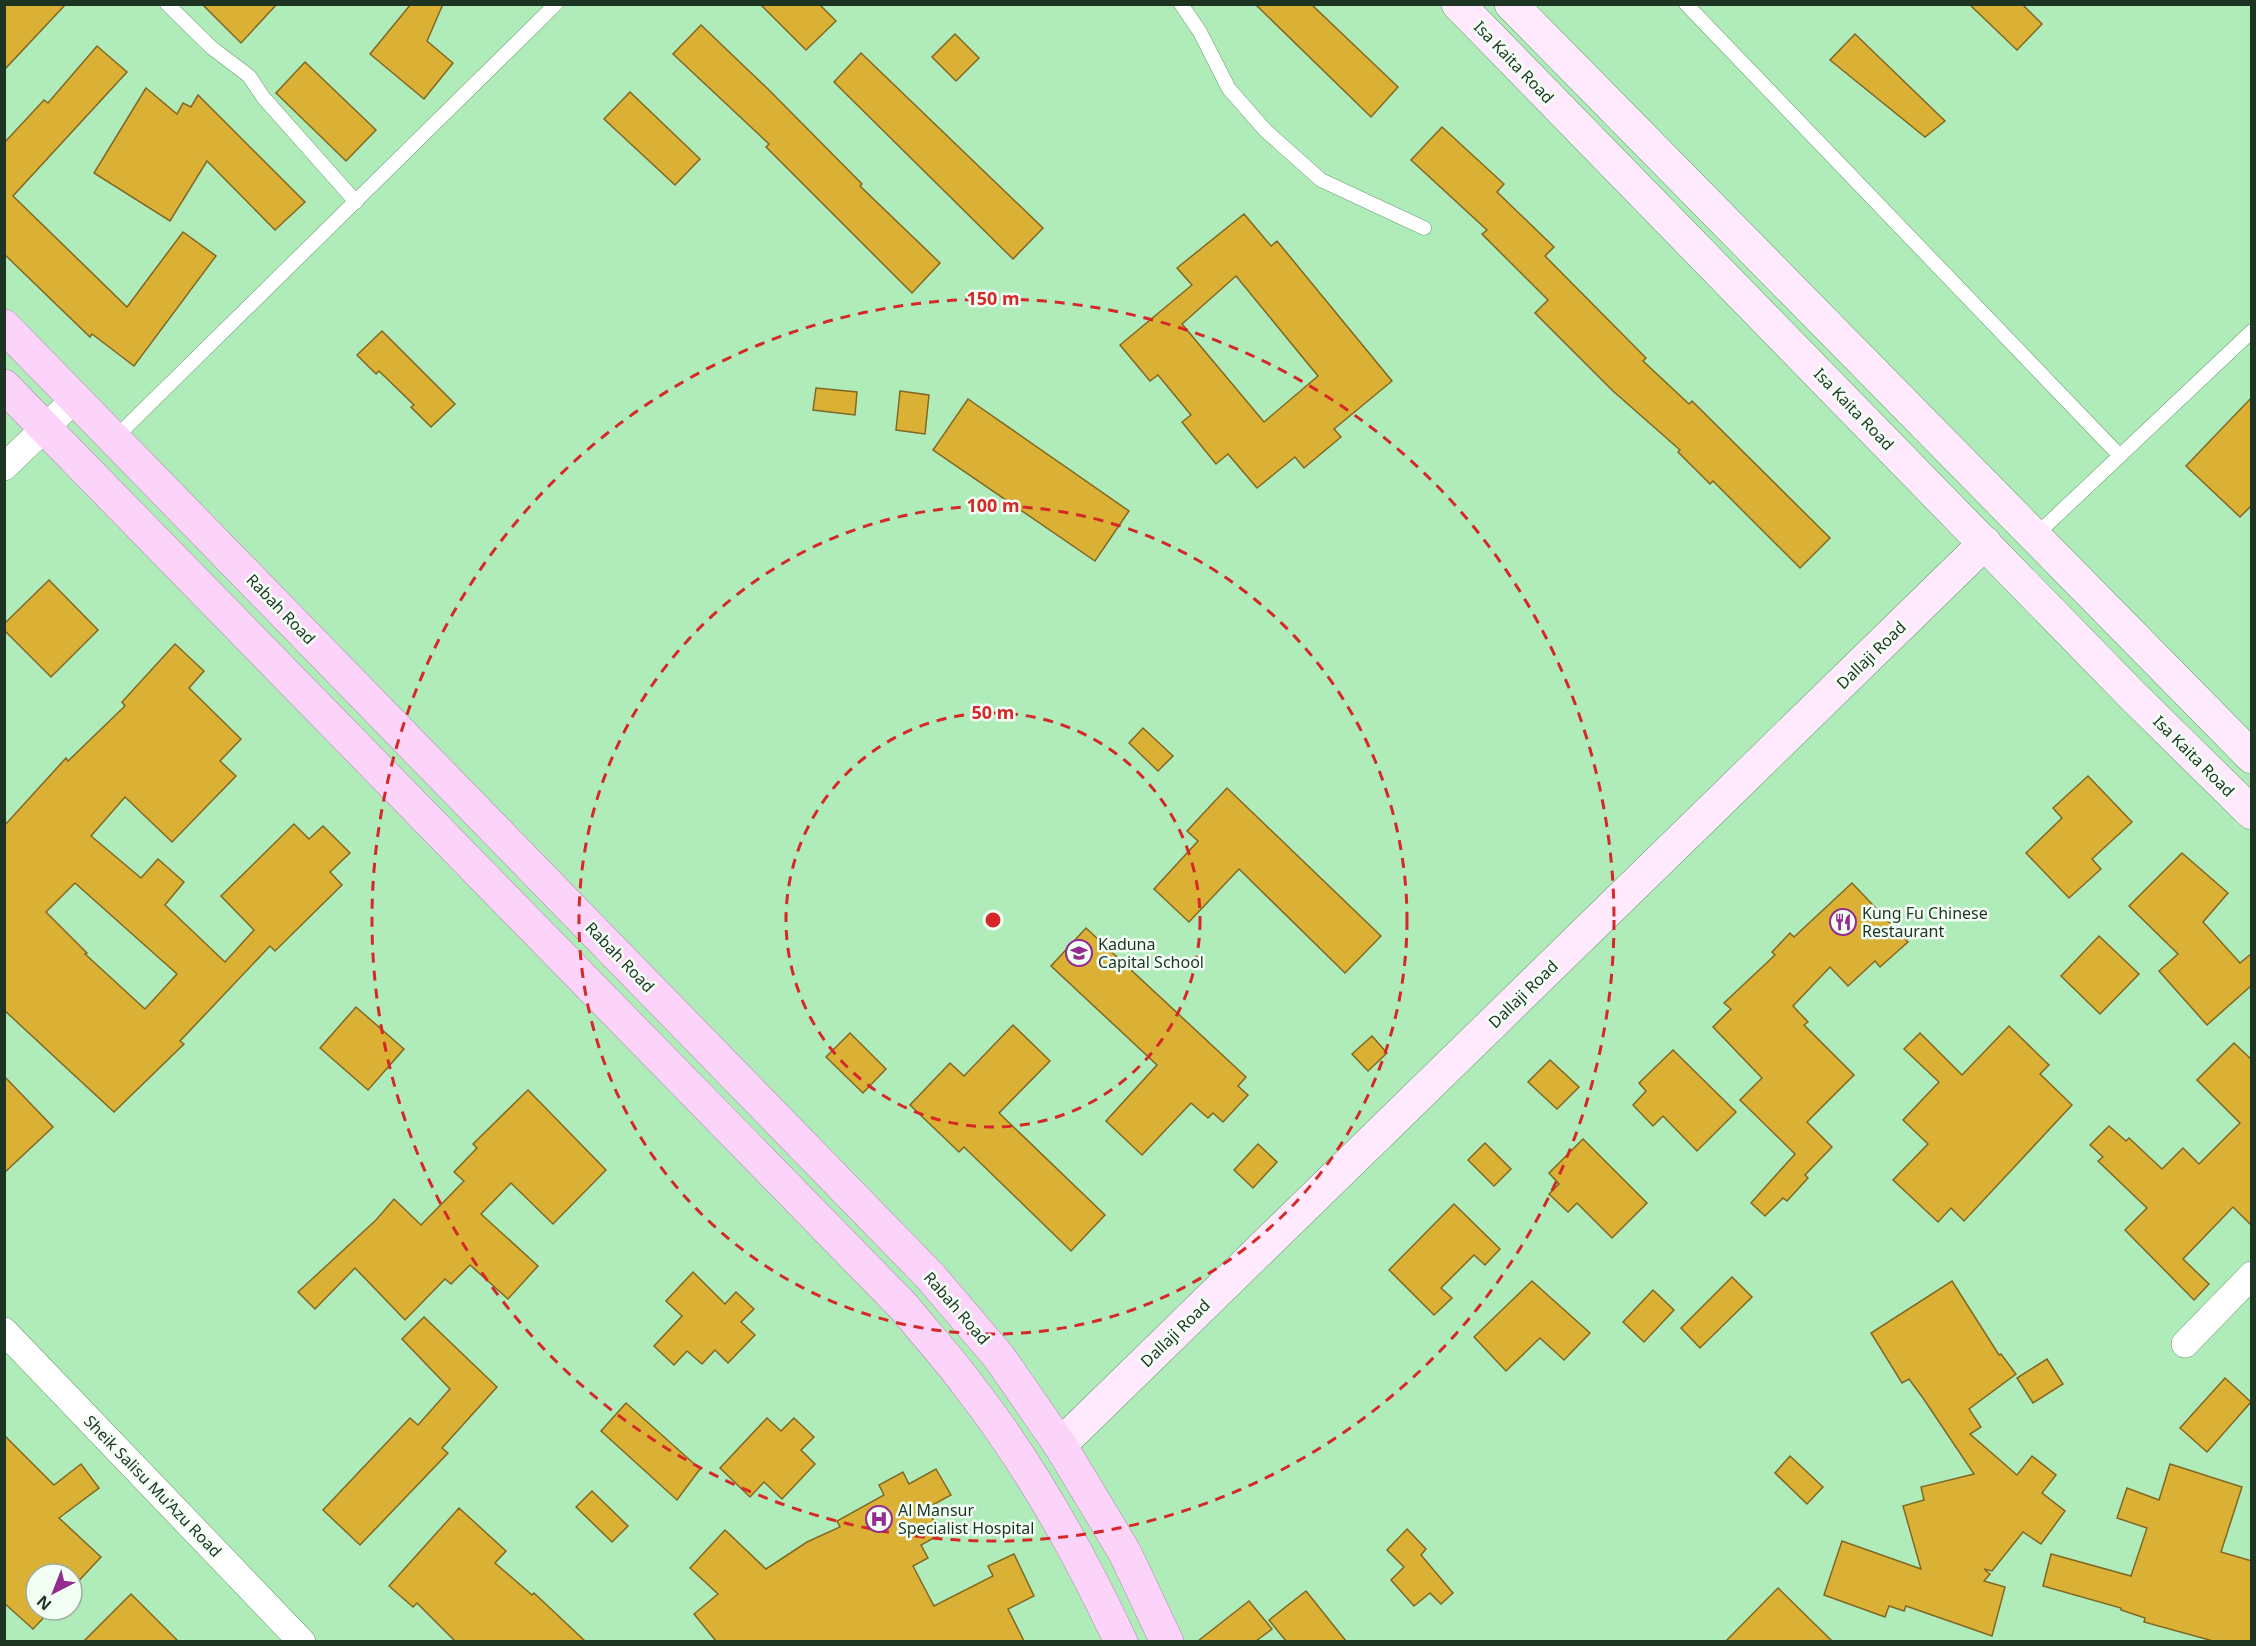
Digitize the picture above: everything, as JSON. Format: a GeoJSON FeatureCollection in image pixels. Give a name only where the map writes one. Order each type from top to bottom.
{"type":"FeatureCollection","features":[{"type":"Feature","properties":{"kind":"main road","name":"Isa Kaita Road"},"geometry":{"type":"LineString","coordinates":[[1458,4],[2252,813]]}},
{"type":"Feature","properties":{"kind":"main road"},"geometry":{"type":"LineString","coordinates":[[1510,4],[2252,757]]}},
{"type":"Feature","properties":{"kind":"main road","name":"Rabah Road"},"geometry":{"type":"LineString","coordinates":[[4,326],[930,1276],[999,1357],[1060,1445],[1125,1553],[1167,1641]]}},
{"type":"Feature","properties":{"kind":"main road"},"geometry":{"type":"LineString","coordinates":[[4,386],[904,1307],[969,1386],[1030,1474],[1095,1586],[1121,1641]]}},
{"type":"Feature","properties":{"kind":"main road","name":"Dallaji Road"},"geometry":{"type":"LineString","coordinates":[[1060,1445],[1985,543]]}},
{"type":"Feature","properties":{"kind":"street"},"geometry":{"type":"LineString","coordinates":[[4,467],[76,398]]}},
{"type":"Feature","properties":{"kind":"street"},"geometry":{"type":"LineString","coordinates":[[2186,1344],[2252,1275]]}},
{"type":"Feature","properties":{"kind":"street","name":"Sheik Salisu Mu'Azu Road"},"geometry":{"type":"LineString","coordinates":[[4,1331],[302,1641]]}},
{"type":"Feature","properties":{"kind":"lane"},"geometry":{"type":"LineString","coordinates":[[167,4],[212,48],[249,76],[263,97],[356,202]]}},
{"type":"Feature","properties":{"kind":"lane"},"geometry":{"type":"LineString","coordinates":[[115,438],[556,4]]}},
{"type":"Feature","properties":{"kind":"lane"},"geometry":{"type":"LineString","coordinates":[[1181,4],[1200,32],[1229,89],[1266,131],[1321,180],[1424,228]]}},
{"type":"Feature","properties":{"kind":"lane"},"geometry":{"type":"LineString","coordinates":[[1686,4],[2120,456]]}},
{"type":"Feature","properties":{"kind":"lane"},"geometry":{"type":"LineString","coordinates":[[2034,538],[2252,331]]}},
{"type":"Feature","properties":{"kind":"building"},"geometry":{"type":"Polygon","coordinates":[[[4,4],[66,4],[4,70],[4,4]]]}},
{"type":"Feature","properties":{"kind":"building"},"geometry":{"type":"Polygon","coordinates":[[[202,4],[277,4],[241,43],[202,4]]]}},
{"type":"Feature","properties":{"kind":"building"},"geometry":{"type":"Polygon","coordinates":[[[411,4],[443,4],[427,41],[453,63],[424,99],[370,54],[411,4]]]}},
{"type":"Feature","properties":{"kind":"building"},"geometry":{"type":"Polygon","coordinates":[[[760,4],[819,4],[836,21],[806,50],[760,4]]]}},
{"type":"Feature","properties":{"kind":"building"},"geometry":{"type":"Polygon","coordinates":[[[1255,4],[1311,4],[1398,87],[1371,117],[1255,4]]]}},
{"type":"Feature","properties":{"kind":"building"},"geometry":{"type":"Polygon","coordinates":[[[1969,4],[2022,4],[2042,24],[2017,50],[1969,4]]]}},
{"type":"Feature","properties":{"kind":"building"},"geometry":{"type":"Polygon","coordinates":[[[701,25],[768,89],[862,184],[860,186],[940,263],[912,293],[766,147],[769,144],[673,54],[701,25]]]}},
{"type":"Feature","properties":{"kind":"building"},"geometry":{"type":"Polygon","coordinates":[[[955,34],[979,58],[956,81],[932,57],[955,34]]]}},
{"type":"Feature","properties":{"kind":"building"},"geometry":{"type":"Polygon","coordinates":[[[1855,34],[1945,121],[1925,137],[1830,60],[1855,34]]]}},
{"type":"Feature","properties":{"kind":"building"},"geometry":{"type":"Polygon","coordinates":[[[97,46],[127,72],[13,196],[127,307],[183,232],[216,256],[134,366],[92,334],[90,337],[4,254],[4,143],[44,100],[48,103],[97,46]]]}},
{"type":"Feature","properties":{"kind":"building"},"geometry":{"type":"Polygon","coordinates":[[[861,53],[1043,228],[1013,259],[834,82],[861,53]]]}},
{"type":"Feature","properties":{"kind":"building"},"geometry":{"type":"Polygon","coordinates":[[[305,62],[376,130],[346,161],[276,93],[305,62]]]}},
{"type":"Feature","properties":{"kind":"building"},"geometry":{"type":"Polygon","coordinates":[[[146,88],[177,114],[183,103],[191,107],[198,95],[305,202],[275,230],[207,161],[170,221],[94,173],[146,88]]]}},
{"type":"Feature","properties":{"kind":"building"},"geometry":{"type":"Polygon","coordinates":[[[630,92],[700,159],[675,185],[604,119],[630,92]]]}},
{"type":"Feature","properties":{"kind":"building"},"geometry":{"type":"Polygon","coordinates":[[[1442,127],[1504,184],[1497,192],[1554,247],[1545,256],[1646,358],[1643,361],[1689,404],[1692,401],[1830,538],[1800,568],[1713,481],[1710,484],[1678,452],[1680,450],[1613,391],[1535,313],[1548,300],[1482,234],[1487,230],[1411,160],[1442,127]]]}},
{"type":"Feature","properties":{"kind":"building"},"geometry":{"type":"Polygon","coordinates":[[[1244,214],[1271,246],[1277,241],[1392,381],[1334,429],[1341,437],[1304,468],[1295,457],[1257,488],[1228,454],[1216,464],[1182,422],[1191,415],[1158,375],[1150,381],[1120,345],[1192,285],[1177,268],[1244,214]],[[1236,276],[1182,324],[1264,422],[1318,376],[1236,276]]]}},
{"type":"Feature","properties":{"kind":"building"},"geometry":{"type":"Polygon","coordinates":[[[382,331],[455,404],[431,427],[411,407],[414,405],[379,371],[376,374],[357,355],[382,331]]]}},
{"type":"Feature","properties":{"kind":"building"},"geometry":{"type":"Polygon","coordinates":[[[816,388],[857,392],[855,415],[813,410],[816,388]]]}},
{"type":"Feature","properties":{"kind":"building"},"geometry":{"type":"Polygon","coordinates":[[[900,391],[929,395],[925,434],[896,430],[900,391]]]}},
{"type":"Feature","properties":{"kind":"building"},"geometry":{"type":"Polygon","coordinates":[[[2252,397],[2252,505],[2240,517],[2186,466],[2252,397]]]}},
{"type":"Feature","properties":{"kind":"building"},"geometry":{"type":"Polygon","coordinates":[[[968,399],[1129,511],[1095,561],[933,450],[968,399]]]}},
{"type":"Feature","properties":{"kind":"building"},"geometry":{"type":"Polygon","coordinates":[[[49,580],[98,630],[51,677],[4,630],[4,624],[49,580]]]}},
{"type":"Feature","properties":{"kind":"building"},"geometry":{"type":"Polygon","coordinates":[[[175,644],[204,671],[189,688],[241,739],[220,761],[236,776],[172,842],[125,797],[91,836],[141,878],[158,859],[184,882],[165,905],[225,962],[254,930],[221,896],[294,824],[309,839],[323,826],[350,853],[330,872],[342,885],[275,951],[270,946],[180,1041],[184,1044],[114,1112],[4,1010],[4,826],[66,758],[68,761],[125,706],[122,702],[175,644]],[[75,883],[46,912],[87,953],[85,954],[145,1009],[177,974],[75,883]]]}},
{"type":"Feature","properties":{"kind":"building"},"geometry":{"type":"Polygon","coordinates":[[[1143,728],[1173,756],[1158,771],[1129,743],[1143,728]]]}},
{"type":"Feature","properties":{"kind":"building"},"geometry":{"type":"Polygon","coordinates":[[[2088,776],[2132,822],[2092,859],[2101,869],[2069,898],[2026,853],[2062,818],[2053,808],[2088,776]]]}},
{"type":"Feature","properties":{"kind":"building"},"geometry":{"type":"Polygon","coordinates":[[[1227,788],[1381,936],[1345,973],[1239,869],[1189,922],[1154,889],[1198,841],[1187,831],[1227,788]]]}},
{"type":"Feature","properties":{"kind":"building"},"geometry":{"type":"Polygon","coordinates":[[[2182,853],[2228,893],[2203,922],[2240,963],[2252,953],[2252,985],[2207,1025],[2159,971],[2178,954],[2129,906],[2182,853]]]}},
{"type":"Feature","properties":{"kind":"building"},"geometry":{"type":"Polygon","coordinates":[[[1852,883],[1908,942],[1880,967],[1875,961],[1848,986],[1830,967],[1793,1006],[1808,1022],[1804,1025],[1854,1075],[1807,1122],[1832,1147],[1805,1175],[1808,1178],[1787,1201],[1783,1198],[1765,1216],[1751,1203],[1795,1154],[1740,1100],[1762,1078],[1713,1027],[1731,1009],[1724,1003],[1775,955],[1772,952],[1790,933],[1794,937],[1852,883]]]}},
{"type":"Feature","properties":{"kind":"building"},"geometry":{"type":"Polygon","coordinates":[[[1086,928],[1246,1077],[1238,1086],[1248,1095],[1223,1122],[1213,1113],[1208,1118],[1191,1103],[1142,1155],[1106,1121],[1157,1065],[1051,966],[1086,928]]]}},
{"type":"Feature","properties":{"kind":"building"},"geometry":{"type":"Polygon","coordinates":[[[2099,936],[2139,974],[2100,1014],[2061,976],[2099,936]]]}},
{"type":"Feature","properties":{"kind":"building"},"geometry":{"type":"Polygon","coordinates":[[[356,1007],[404,1049],[368,1090],[320,1048],[356,1007]]]}},
{"type":"Feature","properties":{"kind":"building"},"geometry":{"type":"Polygon","coordinates":[[[1013,1025],[1050,1061],[999,1113],[1105,1215],[1071,1251],[964,1147],[959,1152],[910,1105],[950,1063],[964,1076],[1013,1025]]]}},
{"type":"Feature","properties":{"kind":"building"},"geometry":{"type":"Polygon","coordinates":[[[2009,1026],[2049,1065],[2040,1074],[2072,1105],[1964,1221],[1951,1208],[1938,1222],[1893,1180],[1928,1144],[1903,1120],[1939,1082],[1904,1049],[1920,1033],[1962,1075],[2009,1026]]]}},
{"type":"Feature","properties":{"kind":"building"},"geometry":{"type":"Polygon","coordinates":[[[850,1033],[886,1069],[863,1093],[826,1057],[850,1033]]]}},
{"type":"Feature","properties":{"kind":"building"},"geometry":{"type":"Polygon","coordinates":[[[1372,1036],[1387,1053],[1368,1071],[1352,1054],[1372,1036]]]}},
{"type":"Feature","properties":{"kind":"building"},"geometry":{"type":"Polygon","coordinates":[[[2234,1043],[2252,1060],[2252,1226],[2233,1207],[2183,1259],[2209,1284],[2194,1300],[2125,1230],[2147,1208],[2098,1161],[2103,1157],[2090,1145],[2109,1126],[2126,1141],[2129,1138],[2162,1169],[2183,1148],[2199,1164],[2240,1123],[2197,1080],[2234,1043]]]}},
{"type":"Feature","properties":{"kind":"building"},"geometry":{"type":"Polygon","coordinates":[[[1673,1050],[1736,1112],[1697,1151],[1663,1116],[1653,1126],[1633,1105],[1646,1091],[1639,1083],[1673,1050]]]}},
{"type":"Feature","properties":{"kind":"building"},"geometry":{"type":"Polygon","coordinates":[[[1550,1060],[1579,1087],[1557,1109],[1528,1082],[1550,1060]]]}},
{"type":"Feature","properties":{"kind":"building"},"geometry":{"type":"Polygon","coordinates":[[[4,1076],[53,1127],[4,1173],[4,1076]]]}},
{"type":"Feature","properties":{"kind":"building"},"geometry":{"type":"Polygon","coordinates":[[[528,1090],[606,1170],[553,1224],[511,1183],[481,1214],[538,1266],[508,1299],[470,1265],[451,1284],[445,1279],[405,1320],[355,1268],[315,1309],[298,1292],[376,1220],[394,1199],[421,1225],[464,1181],[454,1172],[477,1148],[473,1144],[528,1090]]]}},
{"type":"Feature","properties":{"kind":"building"},"geometry":{"type":"Polygon","coordinates":[[[1583,1139],[1647,1203],[1612,1238],[1577,1203],[1568,1212],[1549,1194],[1559,1184],[1549,1173],[1583,1139]]]}},
{"type":"Feature","properties":{"kind":"building"},"geometry":{"type":"Polygon","coordinates":[[[1485,1143],[1511,1169],[1494,1186],[1468,1160],[1485,1143]]]}},
{"type":"Feature","properties":{"kind":"building"},"geometry":{"type":"Polygon","coordinates":[[[1258,1144],[1277,1162],[1253,1188],[1234,1170],[1258,1144]]]}},
{"type":"Feature","properties":{"kind":"building"},"geometry":{"type":"Polygon","coordinates":[[[1454,1204],[1500,1249],[1485,1265],[1474,1255],[1441,1288],[1452,1298],[1434,1315],[1389,1270],[1454,1204]]]}},
{"type":"Feature","properties":{"kind":"building"},"geometry":{"type":"Polygon","coordinates":[[[693,1272],[725,1304],[736,1292],[754,1309],[741,1322],[755,1335],[728,1363],[715,1350],[702,1364],[687,1351],[674,1365],[654,1346],[682,1316],[666,1301],[693,1272]]]}},
{"type":"Feature","properties":{"kind":"building"},"geometry":{"type":"Polygon","coordinates":[[[1732,1277],[1752,1297],[1700,1348],[1681,1328],[1732,1277]]]}},
{"type":"Feature","properties":{"kind":"building"},"geometry":{"type":"Polygon","coordinates":[[[1532,1281],[1590,1333],[1564,1360],[1540,1338],[1506,1371],[1474,1337],[1532,1281]]]}},
{"type":"Feature","properties":{"kind":"building"},"geometry":{"type":"Polygon","coordinates":[[[1952,1281],[1999,1355],[2001,1354],[2016,1374],[1969,1409],[1981,1427],[1970,1434],[2017,1475],[2032,1456],[2056,1475],[2042,1493],[2065,1511],[2041,1544],[2023,1532],[1992,1571],[1984,1569],[1990,1574],[1984,1581],[2005,1587],[1992,1636],[1906,1606],[1904,1611],[1889,1606],[1885,1617],[1824,1595],[1842,1541],[1921,1569],[1903,1506],[1924,1500],[1921,1487],[1974,1474],[1909,1379],[1902,1383],[1871,1333],[1952,1281]]]}},
{"type":"Feature","properties":{"kind":"building"},"geometry":{"type":"Polygon","coordinates":[[[1653,1290],[1674,1310],[1644,1342],[1623,1322],[1653,1290]]]}},
{"type":"Feature","properties":{"kind":"building"},"geometry":{"type":"Polygon","coordinates":[[[424,1317],[497,1387],[442,1448],[448,1453],[360,1545],[323,1510],[410,1418],[418,1425],[450,1389],[402,1339],[424,1317]]]}},
{"type":"Feature","properties":{"kind":"building"},"geometry":{"type":"Polygon","coordinates":[[[2047,1359],[2063,1384],[2033,1403],[2017,1378],[2047,1359]]]}},
{"type":"Feature","properties":{"kind":"building"},"geometry":{"type":"Polygon","coordinates":[[[2225,1378],[2251,1402],[2207,1452],[2180,1428],[2225,1378]]]}},
{"type":"Feature","properties":{"kind":"building"},"geometry":{"type":"Polygon","coordinates":[[[626,1403],[700,1469],[677,1500],[601,1431],[626,1403]]]}},
{"type":"Feature","properties":{"kind":"building"},"geometry":{"type":"Polygon","coordinates":[[[767,1418],[781,1431],[794,1418],[814,1437],[801,1450],[815,1464],[782,1499],[764,1482],[750,1497],[720,1468],[767,1418]]]}},
{"type":"Feature","properties":{"kind":"building"},"geometry":{"type":"Polygon","coordinates":[[[4,1435],[54,1485],[81,1464],[99,1488],[59,1518],[101,1557],[84,1575],[84,1562],[24,1562],[24,1621],[4,1603],[4,1435]]]}},
{"type":"Feature","properties":{"kind":"building"},"geometry":{"type":"Polygon","coordinates":[[[1790,1456],[1823,1487],[1807,1504],[1775,1473],[1790,1456]]]}},
{"type":"Feature","properties":{"kind":"building"},"geometry":{"type":"Polygon","coordinates":[[[2170,1464],[2242,1487],[2221,1552],[2252,1561],[2252,1641],[2213,1641],[2144,1622],[2145,1618],[2121,1610],[2121,1608],[2043,1586],[2051,1554],[2131,1576],[2147,1528],[2117,1518],[2127,1488],[2159,1500],[2170,1464]]]}},
{"type":"Feature","properties":{"kind":"building"},"geometry":{"type":"Polygon","coordinates":[[[936,1469],[951,1495],[927,1508],[941,1534],[921,1545],[928,1558],[913,1566],[934,1606],[993,1576],[988,1566],[1014,1554],[1034,1596],[1008,1609],[1024,1641],[716,1641],[694,1614],[718,1594],[690,1568],[725,1530],[766,1569],[807,1542],[840,1527],[837,1521],[884,1495],[879,1485],[903,1472],[909,1484],[936,1469]]]}},
{"type":"Feature","properties":{"kind":"building"},"geometry":{"type":"Polygon","coordinates":[[[592,1491],[628,1526],[612,1542],[576,1507],[592,1491]]]}},
{"type":"Feature","properties":{"kind":"building"},"geometry":{"type":"Polygon","coordinates":[[[459,1508],[506,1551],[495,1563],[532,1595],[534,1593],[585,1641],[455,1641],[417,1603],[413,1607],[389,1586],[459,1508]]]}},
{"type":"Feature","properties":{"kind":"building"},"geometry":{"type":"Polygon","coordinates":[[[1407,1529],[1426,1549],[1421,1555],[1453,1593],[1441,1604],[1430,1593],[1414,1606],[1391,1580],[1404,1567],[1387,1550],[1407,1529]]]}},
{"type":"Feature","properties":{"kind":"building"},"geometry":{"type":"Polygon","coordinates":[[[1778,1588],[1832,1641],[1726,1641],[1778,1588]]]}},
{"type":"Feature","properties":{"kind":"building"},"geometry":{"type":"Polygon","coordinates":[[[1306,1591],[1346,1641],[1286,1641],[1269,1620],[1306,1591]]]}},
{"type":"Feature","properties":{"kind":"building"},"geometry":{"type":"Polygon","coordinates":[[[131,1594],[178,1641],[84,1641],[131,1594]]]}},
{"type":"Feature","properties":{"kind":"building"},"geometry":{"type":"Polygon","coordinates":[[[1249,1601],[1272,1629],[1256,1641],[1198,1641],[1249,1601]]]}},
{"type":"Feature","properties":{"kind":"building"},"geometry":{"type":"Polygon","coordinates":[[[25,1622],[40,1622],[33,1629],[25,1622]]]}},
{"type":"Feature","properties":{"kind":"place","name":"Kung Fu Chinese Restaurant"},"geometry":{"type":"Point","coordinates":[1843,922]}},
{"type":"Feature","properties":{"kind":"place","name":"Kaduna Capital School"},"geometry":{"type":"Point","coordinates":[1079,953]}},
{"type":"Feature","properties":{"kind":"place","name":"Al Mansur Specialist Hospital"},"geometry":{"type":"Point","coordinates":[879,1519]}}]}
